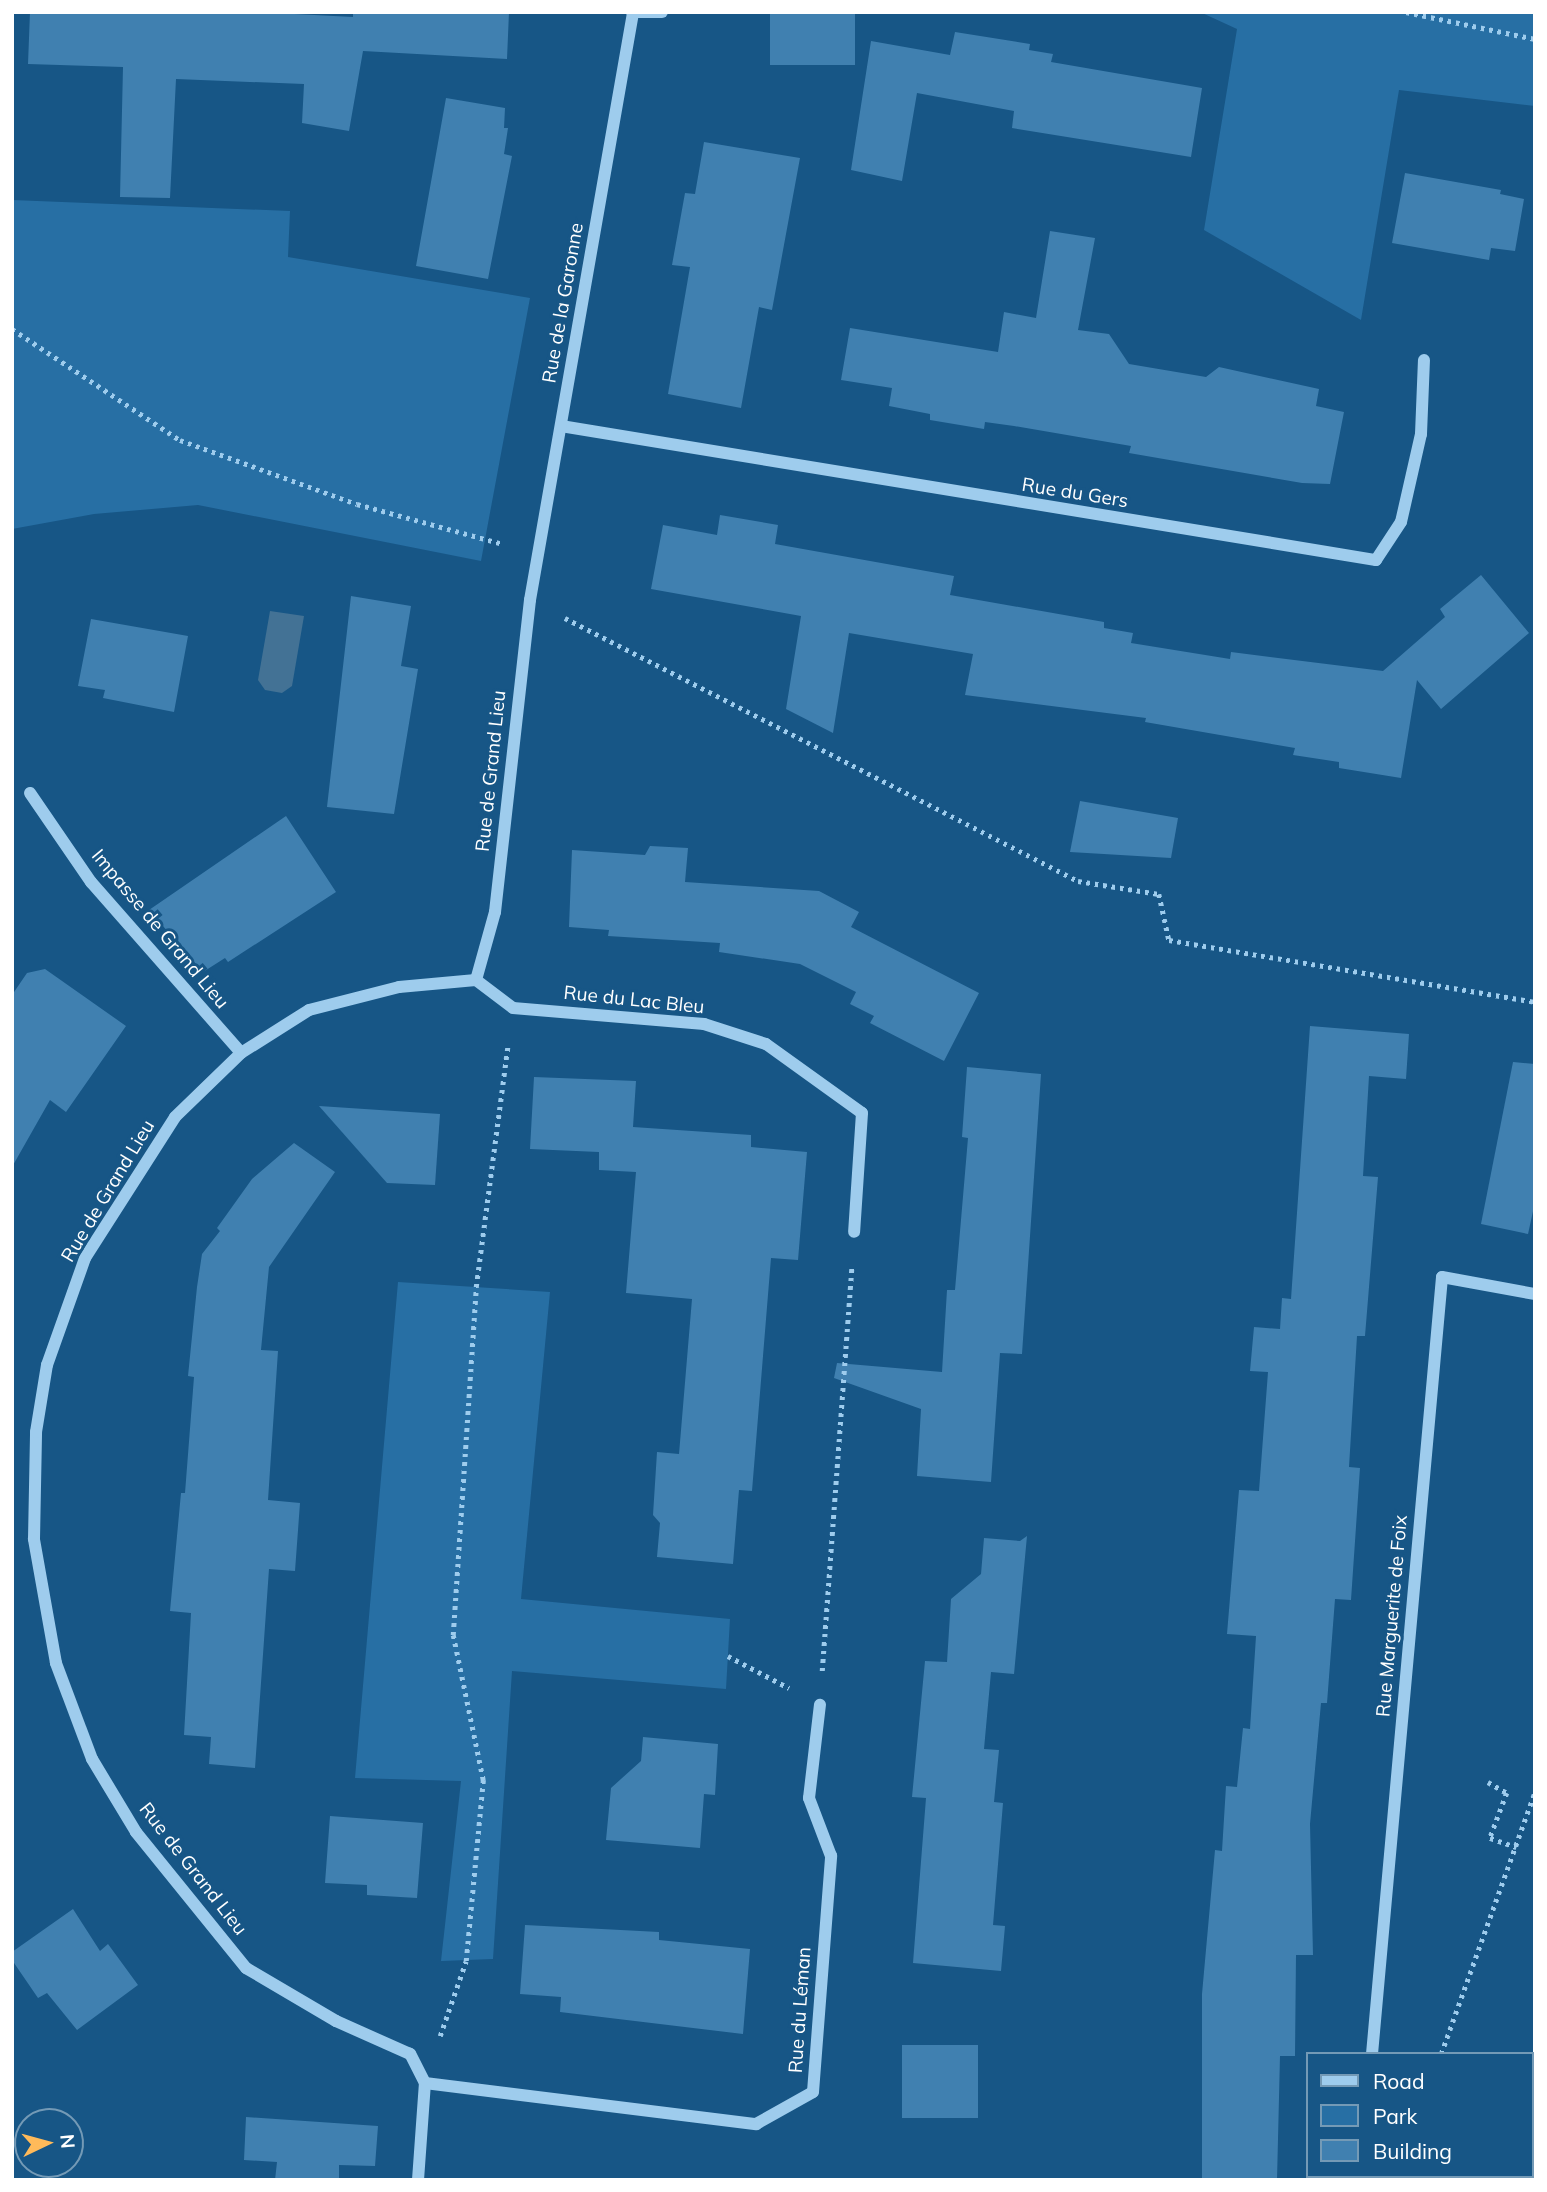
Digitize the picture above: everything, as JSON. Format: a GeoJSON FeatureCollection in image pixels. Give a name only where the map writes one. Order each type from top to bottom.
{"type":"FeatureCollection","features":[{"type":"Feature","properties":{"kind":"street"},"geometry":{"type":"LineString","coordinates":[[632,13],[662,12]]}},
{"type":"Feature","properties":{"kind":"street","name":"Rue de la Garonne"},"geometry":{"type":"LineString","coordinates":[[530,600],[632,13]]}},
{"type":"Feature","properties":{"kind":"street","name":"Rue du Gers"},"geometry":{"type":"LineString","coordinates":[[561,426],[1376,560],[1401,522],[1421,434],[1424,359]]}},
{"type":"Feature","properties":{"kind":"street","name":"Rue de Grand Lieu"},"geometry":{"type":"LineString","coordinates":[[425,2083],[410,2054],[336,2021],[246,1968],[136,1832],[92,1759],[56,1663],[36,1552],[36,1432],[47,1365],[85,1258],[175,1117],[241,1053],[309,1010],[399,987],[476,980],[495,912],[530,600]]}},
{"type":"Feature","properties":{"kind":"street","name":"Impasse de Grand Lieu"},"geometry":{"type":"LineString","coordinates":[[30,793],[91,882],[241,1053]]}},
{"type":"Feature","properties":{"kind":"street"},"geometry":{"type":"LineString","coordinates":[[476,980],[513,1008]]}},
{"type":"Feature","properties":{"kind":"street","name":"Rue du Lac Bleu"},"geometry":{"type":"LineString","coordinates":[[513,1008],[704,1024],[766,1044],[862,1113],[854,1232]]}},
{"type":"Feature","properties":{"kind":"street","name":"Rue Marguerite de Foix"},"geometry":{"type":"LineString","coordinates":[[1372,2052],[1442,1277],[1535,1294]]}},
{"type":"Feature","properties":{"kind":"street","name":"Rue du Léman"},"geometry":{"type":"LineString","coordinates":[[425,2083],[756,2124],[813,2092],[831,1856],[809,1798],[820,1704]]}},
{"type":"Feature","properties":{"kind":"street"},"geometry":{"type":"LineString","coordinates":[[418,2180],[425,2083]]}},
{"type":"Feature","properties":{"kind":"path"},"geometry":{"type":"LineString","coordinates":[[1406,12],[1535,39]]}},
{"type":"Feature","properties":{"kind":"path"},"geometry":{"type":"LineString","coordinates":[[12,329],[180,440],[357,504],[538,553]]}},
{"type":"Feature","properties":{"kind":"path"},"geometry":{"type":"LineString","coordinates":[[530,600],[1078,881],[1159,894],[1169,940],[1535,1002]]}},
{"type":"Feature","properties":{"kind":"path"},"geometry":{"type":"LineString","coordinates":[[425,2083],[466,1961],[483,1780],[453,1635],[476,1287],[513,1008]]}},
{"type":"Feature","properties":{"kind":"path"},"geometry":{"type":"LineString","coordinates":[[728,1656],[820,1704],[854,1232]]}},
{"type":"Feature","properties":{"kind":"path"},"geometry":{"type":"LineString","coordinates":[[1488,1782],[1507,1793],[1490,1838],[1516,1847]]}},
{"type":"Feature","properties":{"kind":"path"},"geometry":{"type":"LineString","coordinates":[[1442,2052],[1535,1792]]}},
{"type":"Feature","properties":{"kind":"green space"},"geometry":{"type":"Polygon","coordinates":[[[1200,12],[1535,12],[1535,106],[1399,90],[1361,320],[1204,230],[1237,29],[1200,12]]]}},
{"type":"Feature","properties":{"kind":"green space"},"geometry":{"type":"Polygon","coordinates":[[[12,200],[290,211],[288,257],[530,298],[481,561],[198,505],[94,514],[12,529],[12,200]]]}},
{"type":"Feature","properties":{"kind":"green space"},"geometry":{"type":"Polygon","coordinates":[[[398,1282],[550,1292],[521,1599],[730,1619],[726,1689],[512,1671],[493,1959],[441,1961],[461,1781],[355,1778],[398,1282]]]}},
{"type":"Feature","properties":{"kind":"shaded area"},"geometry":{"type":"Polygon","coordinates":[[[270,611],[304,616],[292,686],[282,693],[265,690],[258,680],[270,611]]]}},
{"type":"Feature","properties":{"kind":"building"},"geometry":{"type":"Polygon","coordinates":[[[30,12],[256,12],[353,17],[353,12],[509,12],[507,59],[363,51],[349,131],[302,123],[304,84],[176,79],[170,198],[120,197],[123,67],[28,64],[30,12]]]}},
{"type":"Feature","properties":{"kind":"building"},"geometry":{"type":"Polygon","coordinates":[[[770,12],[855,12],[855,65],[770,65],[770,12]]]}},
{"type":"Feature","properties":{"kind":"building"},"geometry":{"type":"Polygon","coordinates":[[[955,32],[1030,44],[1029,50],[1053,54],[1051,62],[1202,88],[1191,157],[1012,128],[1014,111],[917,93],[902,181],[851,170],[871,41],[950,55],[955,32]]]}},
{"type":"Feature","properties":{"kind":"building"},"geometry":{"type":"Polygon","coordinates":[[[446,98],[505,108],[504,128],[508,128],[504,154],[512,156],[488,279],[416,266],[446,98]]]}},
{"type":"Feature","properties":{"kind":"building"},"geometry":{"type":"Polygon","coordinates":[[[704,142],[800,158],[772,310],[759,307],[741,408],[668,394],[690,267],[672,265],[685,193],[695,194],[704,142]]]}},
{"type":"Feature","properties":{"kind":"building"},"geometry":{"type":"Polygon","coordinates":[[[1405,173],[1501,190],[1500,194],[1524,199],[1515,251],[1491,248],[1489,260],[1392,243],[1405,173]]]}},
{"type":"Feature","properties":{"kind":"building"},"geometry":{"type":"Polygon","coordinates":[[[1050,231],[1095,238],[1078,330],[1109,334],[1129,364],[1206,377],[1219,367],[1319,389],[1316,406],[1344,412],[1330,484],[1302,483],[1129,453],[1131,446],[1014,426],[985,422],[984,429],[930,420],[930,414],[889,406],[892,388],[841,380],[850,328],[998,352],[1004,312],[1036,318],[1050,231]]]}},
{"type":"Feature","properties":{"kind":"building"},"geometry":{"type":"Polygon","coordinates":[[[720,515],[778,525],[775,544],[954,576],[950,595],[1104,622],[1104,628],[1133,633],[1131,643],[1230,659],[1231,652],[1383,671],[1445,617],[1440,609],[1481,575],[1529,633],[1441,709],[1417,680],[1401,778],[1339,768],[1339,762],[1293,755],[1295,748],[1145,722],[1146,718],[965,695],[973,654],[849,633],[833,733],[786,709],[801,616],[651,589],[663,525],[717,535],[720,515]]]}},
{"type":"Feature","properties":{"kind":"building"},"geometry":{"type":"Polygon","coordinates":[[[351,596],[411,606],[401,666],[418,669],[394,814],[327,807],[351,596]]]}},
{"type":"Feature","properties":{"kind":"building"},"geometry":{"type":"Polygon","coordinates":[[[91,619],[188,636],[174,712],[103,698],[105,690],[78,686],[91,619]]]}},
{"type":"Feature","properties":{"kind":"building"},"geometry":{"type":"Polygon","coordinates":[[[1080,801],[1178,818],[1171,858],[1070,852],[1080,801]]]}},
{"type":"Feature","properties":{"kind":"building"},"geometry":{"type":"Polygon","coordinates":[[[286,816],[336,892],[228,962],[225,958],[203,972],[149,910],[286,816]]]}},
{"type":"Feature","properties":{"kind":"building"},"geometry":{"type":"Polygon","coordinates":[[[650,846],[688,848],[685,882],[819,891],[859,912],[851,927],[979,993],[944,1061],[870,1023],[874,1016],[850,1004],[856,992],[800,964],[719,952],[720,943],[608,936],[609,930],[569,927],[572,850],[645,855],[650,846]]]}},
{"type":"Feature","properties":{"kind":"building"},"geometry":{"type":"Polygon","coordinates":[[[45,969],[126,1026],[66,1112],[50,1100],[12,1167],[12,995],[27,973],[45,969]]]}},
{"type":"Feature","properties":{"kind":"building"},"geometry":{"type":"Polygon","coordinates":[[[1310,1026],[1409,1034],[1406,1079],[1369,1076],[1363,1176],[1378,1177],[1365,1336],[1357,1336],[1349,1467],[1360,1468],[1351,1600],[1335,1599],[1327,1703],[1321,1703],[1310,1824],[1313,1955],[1296,1955],[1295,2056],[1280,2056],[1277,2180],[1202,2180],[1202,1994],[1215,1850],[1222,1851],[1226,1786],[1237,1787],[1243,1728],[1250,1729],[1256,1636],[1227,1634],[1239,1490],[1259,1491],[1268,1372],[1250,1371],[1254,1327],[1280,1329],[1282,1298],[1291,1299],[1310,1026]]]}},
{"type":"Feature","properties":{"kind":"building"},"geometry":{"type":"Polygon","coordinates":[[[1513,1062],[1535,1064],[1535,1202],[1528,1234],[1481,1224],[1513,1062]]]}},
{"type":"Feature","properties":{"kind":"building"},"geometry":{"type":"Polygon","coordinates":[[[967,1067],[1041,1074],[1022,1354],[1000,1353],[991,1482],[917,1476],[921,1409],[834,1378],[837,1363],[942,1372],[947,1290],[955,1290],[968,1138],[962,1137],[967,1067]]]}},
{"type":"Feature","properties":{"kind":"building"},"geometry":{"type":"Polygon","coordinates":[[[534,1077],[636,1081],[633,1127],[751,1135],[751,1147],[807,1152],[798,1260],[771,1258],[752,1491],[739,1490],[733,1564],[657,1557],[660,1523],[653,1515],[657,1452],[679,1454],[692,1299],[626,1293],[636,1172],[599,1170],[599,1152],[530,1149],[534,1077]]]}},
{"type":"Feature","properties":{"kind":"building"},"geometry":{"type":"Polygon","coordinates":[[[319,1106],[440,1114],[435,1185],[387,1183],[319,1106]]]}},
{"type":"Feature","properties":{"kind":"building"},"geometry":{"type":"Polygon","coordinates":[[[294,1143],[335,1172],[269,1267],[261,1350],[278,1351],[268,1500],[300,1503],[295,1571],[269,1569],[255,1768],[209,1764],[211,1737],[184,1735],[191,1613],[170,1611],[181,1493],[185,1493],[194,1377],[188,1376],[197,1287],[202,1254],[220,1231],[217,1228],[252,1179],[294,1143]]]}},
{"type":"Feature","properties":{"kind":"building"},"geometry":{"type":"Polygon","coordinates":[[[1027,1536],[1014,1674],[991,1672],[984,1749],[999,1750],[994,1802],[1003,1803],[993,1925],[1005,1926],[1001,1971],[913,1963],[926,1798],[912,1797],[925,1661],[947,1662],[951,1599],[981,1574],[984,1538],[1020,1541],[1027,1536]]]}},
{"type":"Feature","properties":{"kind":"building"},"geometry":{"type":"Polygon","coordinates":[[[643,1737],[718,1744],[715,1795],[704,1794],[700,1848],[606,1840],[611,1788],[641,1761],[643,1737]]]}},
{"type":"Feature","properties":{"kind":"building"},"geometry":{"type":"Polygon","coordinates":[[[330,1816],[423,1823],[417,1898],[367,1895],[367,1885],[325,1883],[330,1816]]]}},
{"type":"Feature","properties":{"kind":"building"},"geometry":{"type":"Polygon","coordinates":[[[73,1909],[100,1951],[108,1944],[138,1985],[77,2030],[47,1993],[38,1998],[12,1960],[12,1952],[73,1909]]]}},
{"type":"Feature","properties":{"kind":"building"},"geometry":{"type":"Polygon","coordinates":[[[525,1925],[659,1932],[659,1940],[750,1949],[743,2034],[560,2012],[561,1997],[520,1994],[525,1925]]]}},
{"type":"Feature","properties":{"kind":"building"},"geometry":{"type":"Polygon","coordinates":[[[902,2045],[978,2045],[978,2118],[902,2118],[902,2045]]]}},
{"type":"Feature","properties":{"kind":"building"},"geometry":{"type":"Polygon","coordinates":[[[246,2117],[378,2126],[375,2166],[339,2165],[339,2180],[275,2180],[277,2162],[244,2160],[246,2117]]]}}]}
